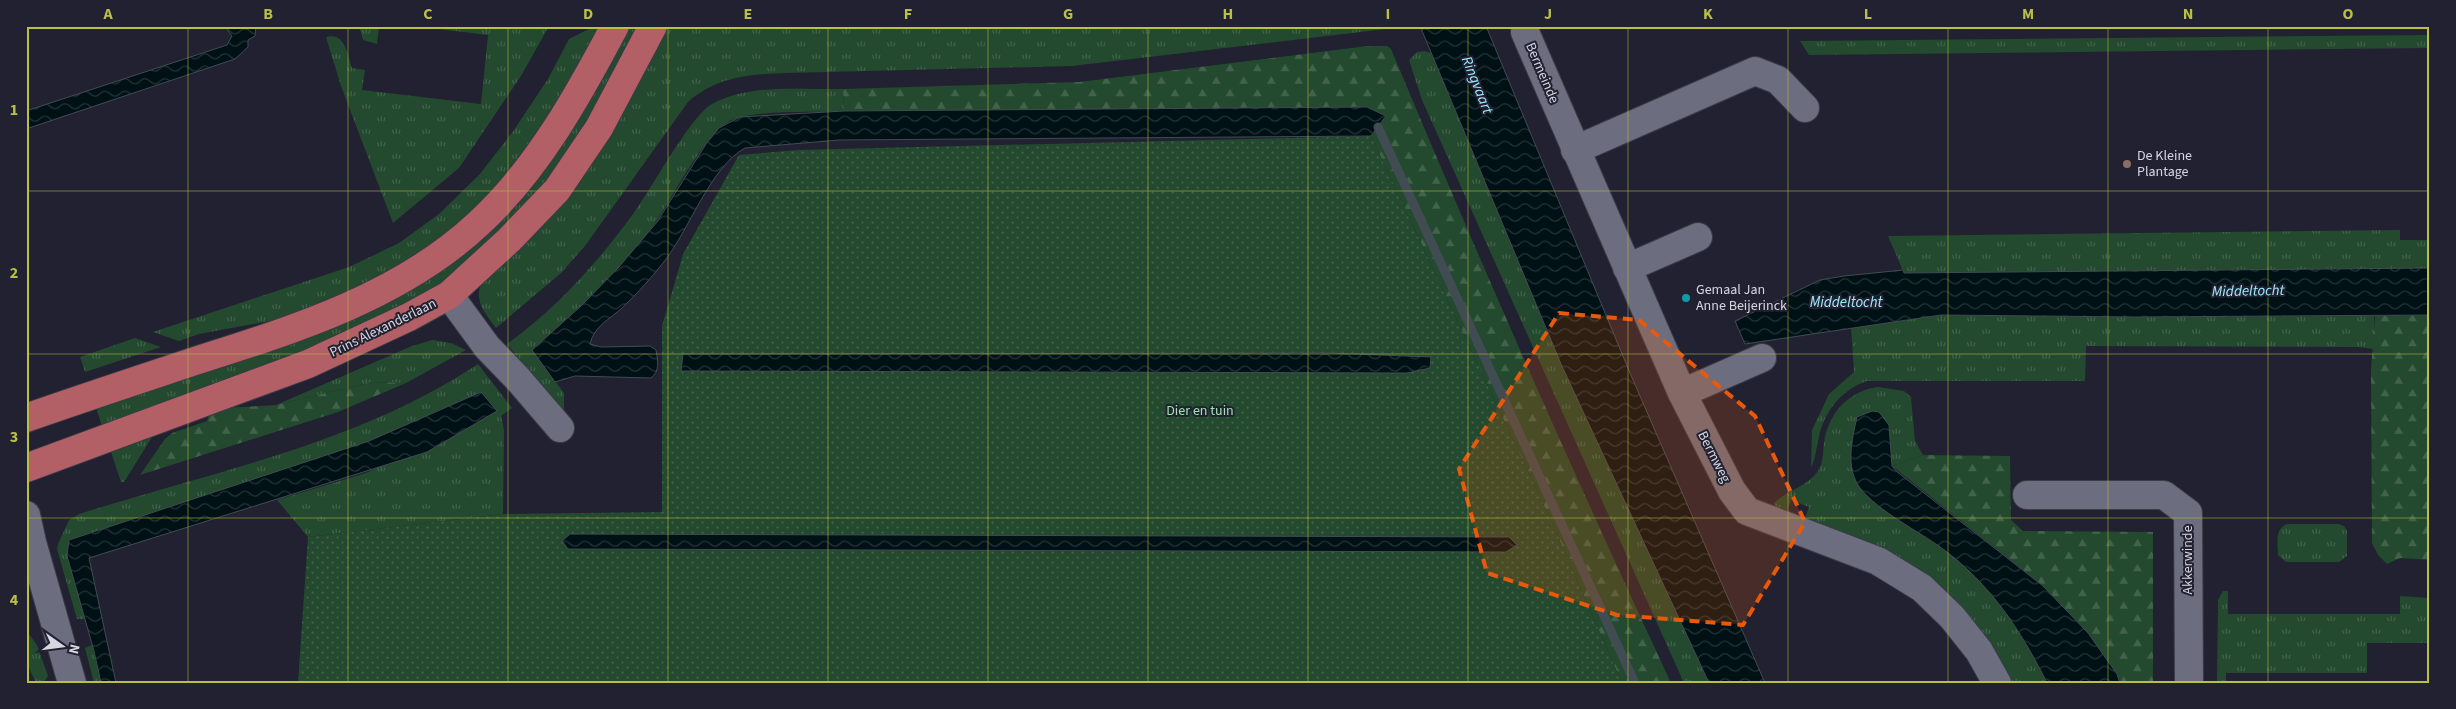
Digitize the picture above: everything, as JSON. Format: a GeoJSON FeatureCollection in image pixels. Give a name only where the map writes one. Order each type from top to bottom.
{"type":"FeatureCollection","features":[{"type":"Feature","properties":{"kind":"main road"},"geometry":{"type":"LineString","coordinates":[[26,418],[299,327],[374,294],[429,263],[478,224],[520,178],[556,128],[588,78],[615,26]]}},
{"type":"Feature","properties":{"kind":"main road","name":"Prins Alexanderlaan"},"geometry":{"type":"LineString","coordinates":[[26,468],[308,364],[409,318],[449,295],[509,240],[556,190],[599,128],[653,26]]}},
{"type":"Feature","properties":{"kind":"street","name":"Bermeinde"},"geometry":{"type":"LineString","coordinates":[[1525,32],[1559,114]]}},
{"type":"Feature","properties":{"kind":"street"},"geometry":{"type":"LineString","coordinates":[[1575,150],[1755,71],[1778,80],[1805,108]]}},
{"type":"Feature","properties":{"kind":"street","name":"Bermweg"},"geometry":{"type":"LineString","coordinates":[[1559,114],[1682,393],[1732,491],[1747,511],[1878,561],[1922,588],[1952,617],[1979,651],[1996,683]]}},
{"type":"Feature","properties":{"kind":"street"},"geometry":{"type":"LineString","coordinates":[[1627,268],[1698,237]]}},
{"type":"Feature","properties":{"kind":"street"},"geometry":{"type":"LineString","coordinates":[[449,295],[487,347],[518,379],[560,428]]}},
{"type":"Feature","properties":{"kind":"street"},"geometry":{"type":"LineString","coordinates":[[1682,393],[1762,358]]}},
{"type":"Feature","properties":{"kind":"street","name":"Akkerwinde"},"geometry":{"type":"LineString","coordinates":[[2027,495],[2164,495],[2188,513],[2189,683]]}},
{"type":"Feature","properties":{"kind":"street"},"geometry":{"type":"LineString","coordinates":[[26,515],[62,653],[72,683]]}},
{"type":"Feature","properties":{"kind":"street"},"geometry":{"type":"LineString","coordinates":[[26,571],[62,653]]}},
{"type":"Feature","properties":{"kind":"highlighted area"},"geometry":{"type":"Polygon","coordinates":[[[1559,313],[1639,320],[1755,416],[1805,522],[1743,625],[1617,615],[1487,573],[1459,469],[1559,313]]]}},
{"type":"Feature","properties":{"kind":"green space"},"geometry":{"type":"Polygon","coordinates":[[[359,26],[379,26],[377,44],[363,40],[359,26]]]}},
{"type":"Feature","properties":{"kind":"green space"},"geometry":{"type":"Polygon","coordinates":[[[414,26],[549,26],[521,76],[459,168],[393,223],[341,86],[326,37],[332,36],[341,41],[347,50],[352,68],[365,70],[362,90],[481,104],[488,35],[414,26]]]}},
{"type":"Feature","properties":{"kind":"green space"},"geometry":{"type":"Polygon","coordinates":[[[595,26],[602,26],[548,125],[490,198],[421,258],[297,316],[199,334],[179,341],[153,332],[349,267],[399,243],[439,214],[480,174],[514,130],[548,79],[569,39],[595,26]]]}},
{"type":"Feature","properties":{"kind":"green space"},"geometry":{"type":"Polygon","coordinates":[[[627,26],[641,28],[615,79],[541,192],[444,283],[355,332],[103,430],[95,404],[436,272],[627,26]]]}},
{"type":"Feature","properties":{"kind":"green space"},"geometry":{"type":"Polygon","coordinates":[[[666,26],[1411,26],[1072,66],[773,74],[747,76],[722,82],[710,87],[688,102],[585,246],[561,273],[496,328],[484,312],[480,301],[479,295],[482,281],[666,26]]]}},
{"type":"Feature","properties":{"kind":"green space"},"geometry":{"type":"Polygon","coordinates":[[[2430,35],[2430,48],[1809,55],[1800,41],[2430,35]]]}},
{"type":"Feature","properties":{"kind":"green space"},"geometry":{"type":"Polygon","coordinates":[[[1367,46],[1387,46],[1391,49],[1528,367],[1671,683],[1622,683],[1552,523],[1371,136],[1386,116],[1367,107],[844,111],[843,89],[1079,82],[1367,46]]]}},
{"type":"Feature","properties":{"kind":"green space"},"geometry":{"type":"Polygon","coordinates":[[[1417,52],[1431,53],[1561,364],[1709,683],[1684,683],[1422,100],[1409,60],[1417,52]]]}},
{"type":"Feature","properties":{"kind":"green space"},"geometry":{"type":"Polygon","coordinates":[[[776,89],[843,89],[844,111],[786,112],[741,117],[730,121],[707,143],[641,243],[602,285],[532,350],[564,393],[564,416],[507,344],[559,300],[605,250],[641,203],[693,122],[712,104],[727,97],[743,93],[776,89]]]}},
{"type":"Feature","properties":{"kind":"green space","name":"Dier en tuin"},"geometry":{"type":"Polygon","coordinates":[[[1371,136],[1552,523],[1622,683],[298,683],[308,537],[503,514],[662,512],[662,326],[683,254],[739,155],[798,150],[1371,136]]]}},
{"type":"Feature","properties":{"kind":"green space"},"geometry":{"type":"Polygon","coordinates":[[[2400,230],[2400,240],[2430,240],[2430,268],[1904,273],[1888,236],[2400,230]]]}},
{"type":"Feature","properties":{"kind":"green space"},"geometry":{"type":"Polygon","coordinates":[[[1941,315],[2135,317],[2374,316],[2374,349],[2358,347],[2086,346],[2085,381],[1867,381],[1849,390],[1835,403],[1821,428],[1811,467],[1812,430],[1829,394],[1854,372],[1851,328],[1941,315]]]}},
{"type":"Feature","properties":{"kind":"green space"},"geometry":{"type":"Polygon","coordinates":[[[2430,315],[2430,598],[2429,560],[2400,558],[2387,564],[2378,555],[2372,543],[2371,369],[2375,316],[2430,315]]]}},
{"type":"Feature","properties":{"kind":"green space"},"geometry":{"type":"Polygon","coordinates":[[[135,338],[161,347],[85,372],[80,357],[135,338]]]}},
{"type":"Feature","properties":{"kind":"green space"},"geometry":{"type":"Polygon","coordinates":[[[432,340],[451,343],[466,350],[406,383],[372,382],[276,405],[412,346],[432,340]]]}},
{"type":"Feature","properties":{"kind":"green space"},"geometry":{"type":"Polygon","coordinates":[[[478,364],[512,408],[501,416],[504,430],[503,514],[308,537],[277,500],[366,473],[497,411],[481,392],[369,441],[67,556],[85,619],[77,619],[57,549],[69,520],[79,514],[249,464],[344,431],[391,412],[435,390],[478,364]]]}},
{"type":"Feature","properties":{"kind":"green space"},"geometry":{"type":"Polygon","coordinates":[[[372,382],[406,383],[338,412],[140,475],[165,439],[172,433],[207,421],[210,412],[223,408],[276,405],[372,382]]]}},
{"type":"Feature","properties":{"kind":"green space"},"geometry":{"type":"Polygon","coordinates":[[[1878,387],[1904,391],[1911,397],[1915,441],[1923,455],[1892,466],[1889,425],[1859,486],[1888,511],[1942,548],[1975,576],[2015,626],[2047,683],[2011,683],[1984,636],[1804,520],[1809,507],[1791,500],[1786,513],[1776,509],[1774,503],[1809,481],[1818,471],[1822,463],[1824,443],[1829,424],[1839,408],[1852,396],[1878,387]]]}},
{"type":"Feature","properties":{"kind":"green space"},"geometry":{"type":"Polygon","coordinates":[[[154,434],[124,482],[121,482],[110,449],[154,434]]]}},
{"type":"Feature","properties":{"kind":"green space"},"geometry":{"type":"Polygon","coordinates":[[[1923,455],[2010,456],[2011,520],[2023,531],[2153,532],[2153,683],[2120,683],[2117,674],[2088,633],[2043,586],[1892,466],[1923,455]]]}},
{"type":"Feature","properties":{"kind":"green space"},"geometry":{"type":"Polygon","coordinates":[[[2287,524],[2338,524],[2344,526],[2347,531],[2347,556],[2339,562],[2286,562],[2278,555],[2277,542],[2280,529],[2287,524]]]}},
{"type":"Feature","properties":{"kind":"green space"},"geometry":{"type":"Polygon","coordinates":[[[2223,591],[2228,591],[2228,614],[2400,614],[2400,596],[2430,598],[2430,643],[2367,643],[2367,673],[2226,673],[2226,683],[2217,683],[2218,600],[2223,591]]]}},
{"type":"Feature","properties":{"kind":"green space"},"geometry":{"type":"Polygon","coordinates":[[[26,630],[37,645],[48,676],[43,683],[36,683],[26,661],[26,630]]]}},
{"type":"Feature","properties":{"kind":"green space"},"geometry":{"type":"Polygon","coordinates":[[[92,645],[101,683],[94,683],[85,648],[92,645]]]}},
{"type":"Feature","properties":{"kind":"water"},"geometry":{"type":"Polygon","coordinates":[[[228,26],[256,26],[255,36],[248,40],[248,47],[235,59],[26,129],[26,111],[227,45],[232,36],[228,31],[228,26]]]}},
{"type":"Feature","properties":{"kind":"water","name":"Ringvaart"},"geometry":{"type":"Polygon","coordinates":[[[1420,26],[1486,26],[1630,373],[1765,683],[1709,683],[1561,364],[1420,26]]]}},
{"type":"Feature","properties":{"kind":"water"},"geometry":{"type":"Polygon","coordinates":[[[1367,107],[1386,116],[1371,136],[839,140],[745,148],[732,157],[721,169],[673,250],[663,263],[622,308],[603,323],[592,338],[590,344],[601,347],[650,346],[656,350],[657,369],[651,378],[575,376],[555,382],[532,350],[581,306],[618,268],[657,222],[706,144],[719,128],[740,117],[844,111],[1367,107]]]}},
{"type":"Feature","properties":{"kind":"water","name":"Middeltocht"},"geometry":{"type":"Polygon","coordinates":[[[2430,268],[2430,315],[2135,317],[1941,315],[1745,344],[1735,321],[1820,280],[1903,270],[1904,273],[2430,268]]]}},
{"type":"Feature","properties":{"kind":"water"},"geometry":{"type":"Polygon","coordinates":[[[1330,353],[1431,357],[1430,368],[1407,373],[681,371],[683,354],[1330,353]]]}},
{"type":"Feature","properties":{"kind":"water"},"geometry":{"type":"Polygon","coordinates":[[[481,392],[497,411],[427,452],[89,558],[116,683],[101,683],[94,651],[67,556],[69,540],[369,441],[481,392]]]}},
{"type":"Feature","properties":{"kind":"water"},"geometry":{"type":"Polygon","coordinates":[[[1872,411],[1879,412],[1889,425],[1892,466],[1896,471],[2043,586],[2088,633],[2117,674],[2120,683],[2047,683],[2037,663],[2003,609],[1975,577],[1943,549],[1888,513],[1868,497],[1855,480],[1852,472],[1851,453],[1857,417],[1872,411]]]}},
{"type":"Feature","properties":{"kind":"water"},"geometry":{"type":"Polygon","coordinates":[[[570,534],[1509,537],[1517,545],[1506,552],[568,549],[562,541],[570,534]]]}},
{"type":"Feature","properties":{"kind":"waterway"},"geometry":{"type":"LineString","coordinates":[[1378,127],[1635,683]]}},
{"type":"Feature","properties":{"kind":"place","name":"De Kleine Plantage"},"geometry":{"type":"Point","coordinates":[2127,164]}},
{"type":"Feature","properties":{"kind":"place","name":"Gemaal Jan Anne Beijerinck"},"geometry":{"type":"Point","coordinates":[1686,298]}}]}
